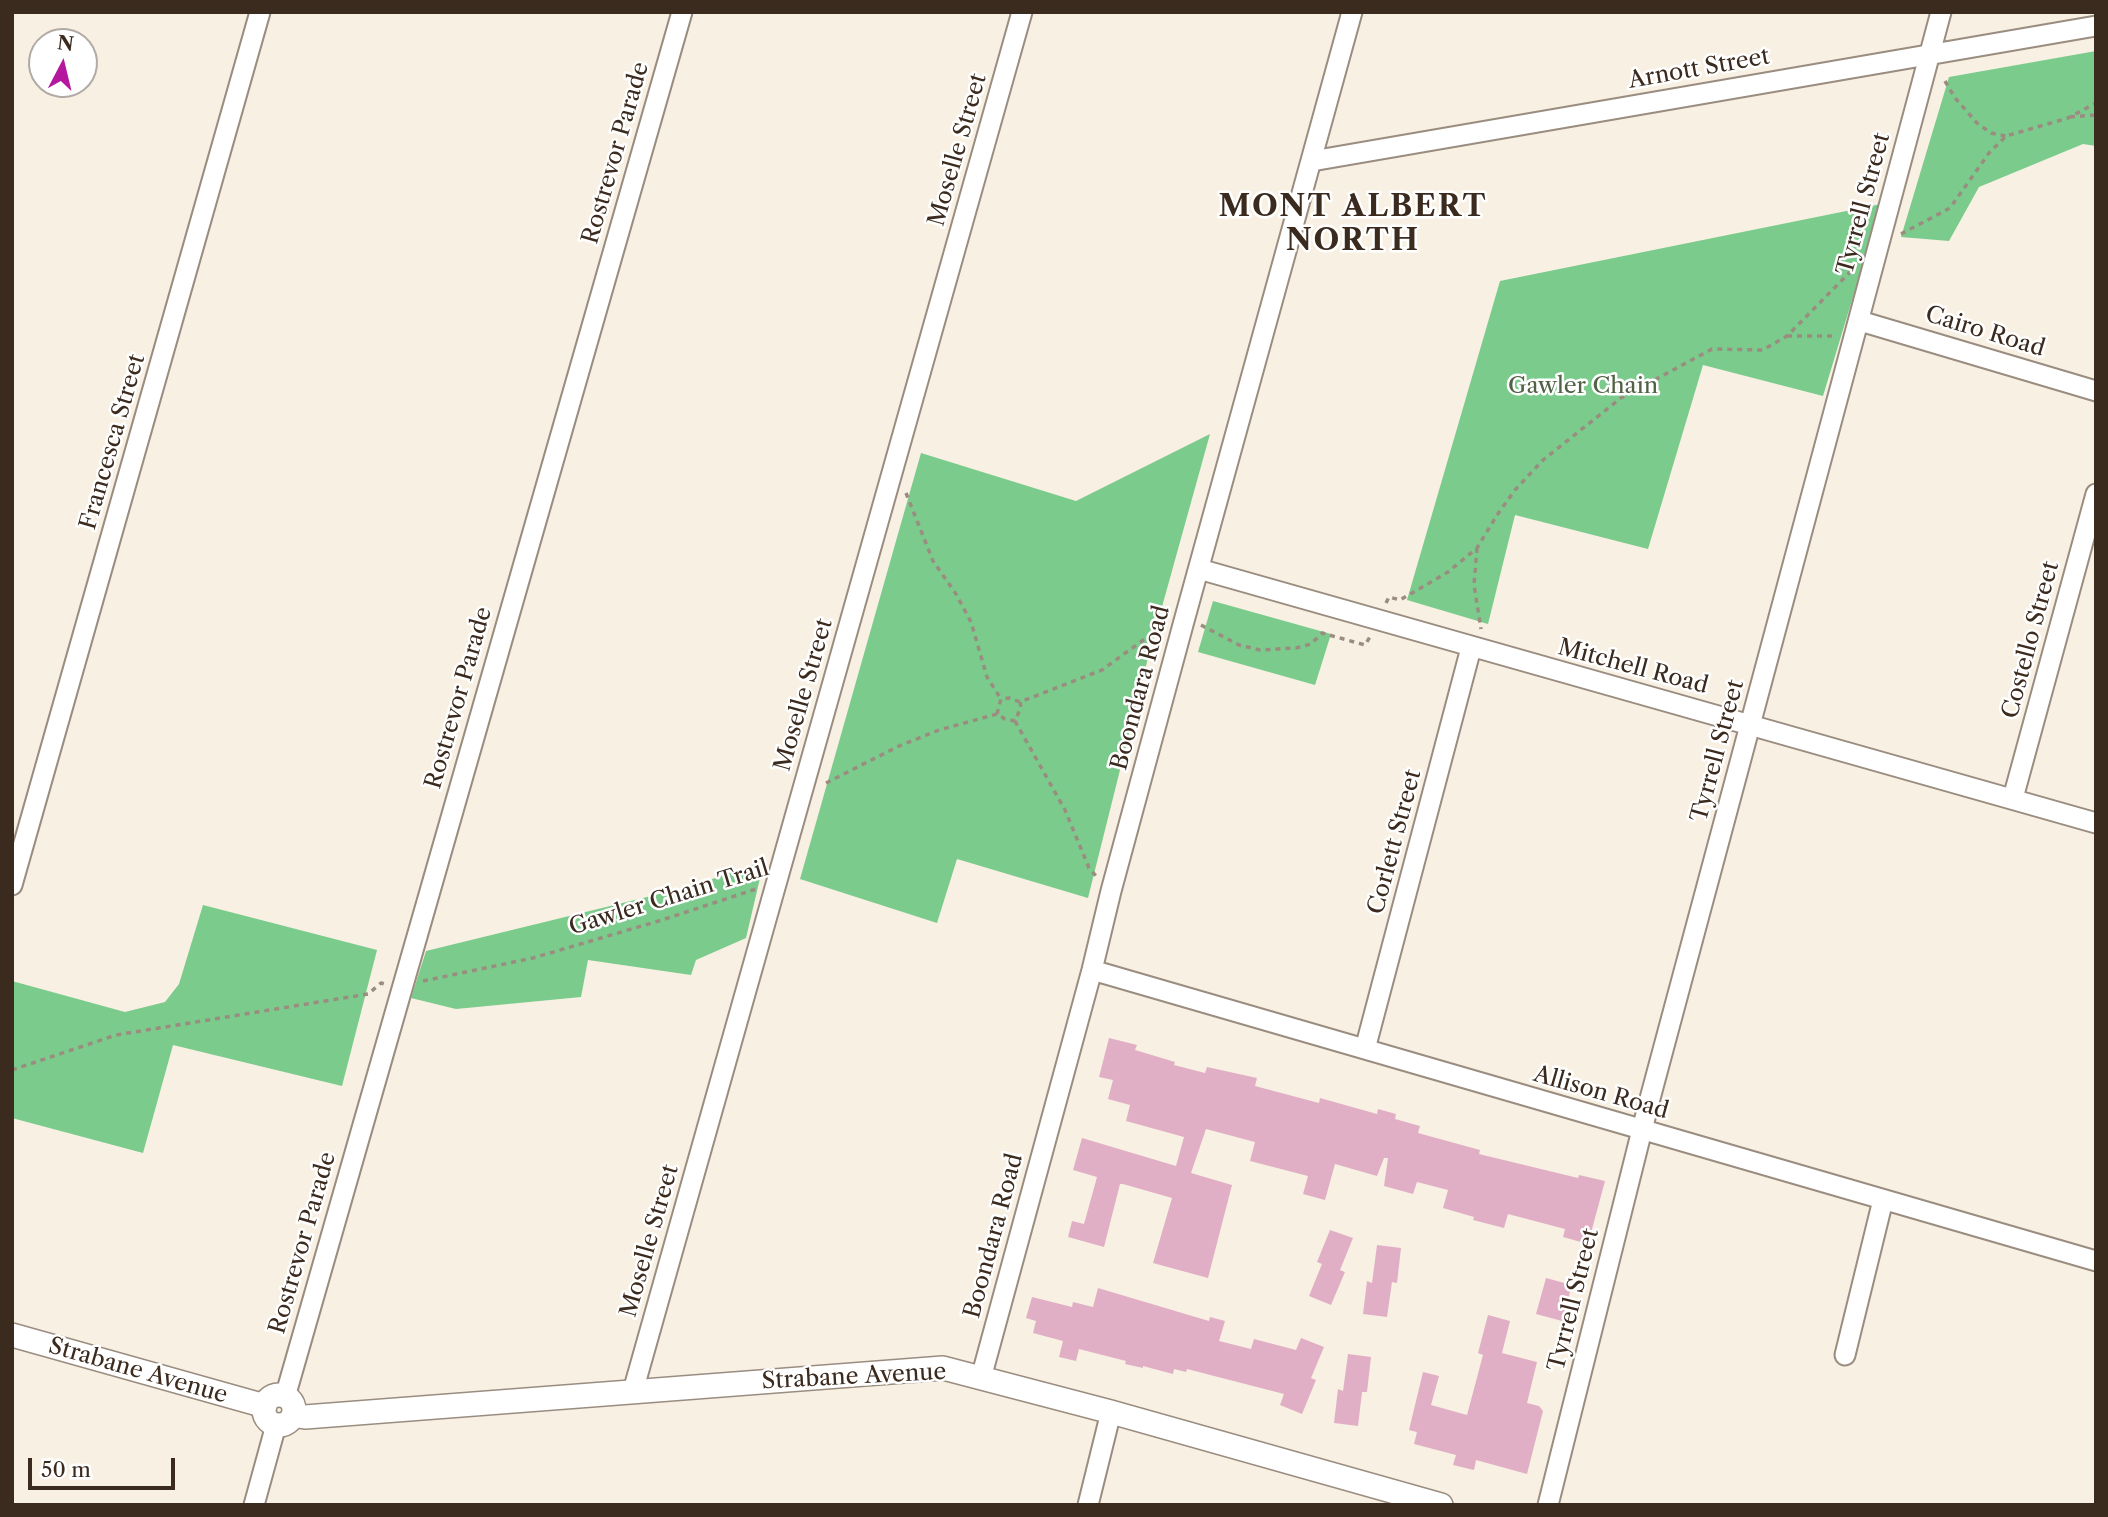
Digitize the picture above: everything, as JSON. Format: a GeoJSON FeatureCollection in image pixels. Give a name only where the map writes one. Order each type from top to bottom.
{"type":"FeatureCollection","features":[{"type":"Feature","properties":{"kind":"street","name":"Francesca Street"},"geometry":{"type":"LineString","coordinates":[[12,885],[260,12]]}},
{"type":"Feature","properties":{"kind":"street","name":"Rostrevor Parade"},"geometry":{"type":"LineString","coordinates":[[254,1505],[682,12]]}},
{"type":"Feature","properties":{"kind":"street","name":"Moselle Street"},"geometry":{"type":"LineString","coordinates":[[633,1391],[1022,12]]}},
{"type":"Feature","properties":{"kind":"street","name":"Boondara Road"},"geometry":{"type":"LineString","coordinates":[[981,1378],[1184,621],[1352,12]]}},
{"type":"Feature","properties":{"kind":"street","name":"Tyrrell Street"},"geometry":{"type":"LineString","coordinates":[[1548,1505],[1641,1130],[1941,12]]}},
{"type":"Feature","properties":{"kind":"street","name":"Arnott Street"},"geometry":{"type":"LineString","coordinates":[[1312,161],[2096,26]]}},
{"type":"Feature","properties":{"kind":"street","name":"Cairo Road"},"geometry":{"type":"LineString","coordinates":[[1858,328],[2096,391]]}},
{"type":"Feature","properties":{"kind":"street","name":"Costello Street"},"geometry":{"type":"LineString","coordinates":[[2013,798],[2096,494]]}},
{"type":"Feature","properties":{"kind":"street","name":"Mitchell Road"},"geometry":{"type":"LineString","coordinates":[[1199,569],[2096,823]]}},
{"type":"Feature","properties":{"kind":"street","name":"Corlett Street"},"geometry":{"type":"LineString","coordinates":[[1365,1049],[1478,650]]}},
{"type":"Feature","properties":{"kind":"street","name":"Allison Road"},"geometry":{"type":"LineString","coordinates":[[1092,970],[2096,1261]]}},
{"type":"Feature","properties":{"kind":"street"},"geometry":{"type":"LineString","coordinates":[[1845,1355],[1883,1200]]}},
{"type":"Feature","properties":{"kind":"street","name":"Strabane Avenue"},"geometry":{"type":"LineString","coordinates":[[12,1335],[305,1417],[943,1368],[1111,1412],[1441,1505]]}},
{"type":"Feature","properties":{"kind":"street"},"geometry":{"type":"LineString","coordinates":[[1088,1505],[1111,1412]]}},
{"type":"Feature","properties":{"kind":"path"},"geometry":{"type":"LineString","coordinates":[[1945,80],[1955,98],[1976,123],[1991,133],[2006,136],[2068,118],[2096,115]]}},
{"type":"Feature","properties":{"kind":"path"},"geometry":{"type":"LineString","coordinates":[[2068,118],[2096,103]]}},
{"type":"Feature","properties":{"kind":"path"},"geometry":{"type":"LineString","coordinates":[[1001,699],[1009,698],[1020,702],[1102,670],[1153,633],[1184,621],[1205,626],[1239,645],[1260,650],[1296,648],[1311,644],[1322,633],[1365,645],[1380,621],[1389,597],[1400,600],[1448,572],[1477,548],[1515,490],[1544,460],[1621,398],[1712,349],[1763,350],[1787,336],[1877,246],[1950,208],[1989,153],[2006,136]]}},
{"type":"Feature","properties":{"kind":"path"},"geometry":{"type":"LineString","coordinates":[[1787,336],[1858,328]]}},
{"type":"Feature","properties":{"kind":"path"},"geometry":{"type":"LineString","coordinates":[[891,480],[907,495],[933,561],[971,622],[987,677],[1001,699],[997,715]]}},
{"type":"Feature","properties":{"kind":"path"},"geometry":{"type":"LineString","coordinates":[[1477,548],[1474,586],[1478,650]]}},
{"type":"Feature","properties":{"kind":"path"},"geometry":{"type":"LineString","coordinates":[[1015,721],[1019,715],[1020,702]]}},
{"type":"Feature","properties":{"kind":"path"},"geometry":{"type":"LineString","coordinates":[[821,785],[899,746],[939,730],[997,715],[1015,721],[1065,810],[1089,868],[1111,891]]}},
{"type":"Feature","properties":{"kind":"path","name":"Gawler Chain Trail"},"geometry":{"type":"LineString","coordinates":[[12,1070],[116,1035],[368,994],[381,983],[401,988],[431,979],[533,958],[662,920],[775,882]]}},
{"type":"Feature","properties":{"kind":"green space"},"geometry":{"type":"Polygon","coordinates":[[[2096,51],[2096,146],[2083,144],[1979,187],[1949,241],[1901,237],[1949,77],[2096,51]]]}},
{"type":"Feature","properties":{"kind":"green space","name":"Gawler Chain"},"geometry":{"type":"Polygon","coordinates":[[[1881,204],[1823,396],[1703,365],[1648,549],[1515,515],[1488,624],[1407,600],[1500,281],[1881,204]]]}},
{"type":"Feature","properties":{"kind":"green space"},"geometry":{"type":"Polygon","coordinates":[[[1210,434],[1150,650],[1088,898],[957,859],[937,923],[800,879],[921,453],[1076,501],[1210,434]]]}},
{"type":"Feature","properties":{"kind":"green space"},"geometry":{"type":"Polygon","coordinates":[[[1213,601],[1331,634],[1315,685],[1198,652],[1213,601]]]}},
{"type":"Feature","properties":{"kind":"green space"},"geometry":{"type":"Polygon","coordinates":[[[764,861],[746,938],[696,960],[691,975],[588,960],[581,997],[456,1009],[411,998],[426,951],[692,886],[764,861]]]}},
{"type":"Feature","properties":{"kind":"green space"},"geometry":{"type":"Polygon","coordinates":[[[203,905],[377,950],[342,1086],[173,1045],[143,1153],[12,1118],[12,981],[125,1012],[165,1002],[179,984],[203,905]]]}},
{"type":"Feature","properties":{"kind":"building"},"geometry":{"type":"Polygon","coordinates":[[[1109,1038],[1137,1045],[1135,1050],[1175,1062],[1174,1065],[1205,1073],[1207,1067],[1257,1078],[1255,1086],[1319,1103],[1320,1098],[1377,1114],[1378,1109],[1396,1114],[1395,1119],[1420,1126],[1418,1133],[1480,1150],[1479,1154],[1578,1178],[1579,1175],[1605,1181],[1588,1244],[1563,1237],[1565,1229],[1508,1214],[1504,1228],[1473,1220],[1474,1217],[1443,1208],[1448,1190],[1417,1182],[1413,1194],[1384,1186],[1388,1158],[1384,1158],[1377,1176],[1335,1164],[1325,1200],[1303,1194],[1308,1176],[1250,1161],[1255,1142],[1206,1129],[1191,1173],[1232,1185],[1208,1278],[1153,1263],[1172,1198],[1120,1184],[1104,1247],[1068,1237],[1072,1221],[1084,1224],[1097,1177],[1073,1170],[1082,1138],[1176,1166],[1184,1137],[1126,1121],[1130,1105],[1108,1099],[1113,1080],[1099,1077],[1109,1038]]]}},
{"type":"Feature","properties":{"kind":"building"},"geometry":{"type":"Polygon","coordinates":[[[1330,1230],[1353,1238],[1340,1270],[1345,1272],[1331,1305],[1309,1296],[1322,1264],[1317,1262],[1330,1230]]]}},
{"type":"Feature","properties":{"kind":"building"},"geometry":{"type":"Polygon","coordinates":[[[1377,1245],[1401,1248],[1397,1283],[1392,1282],[1387,1317],[1363,1314],[1367,1281],[1372,1283],[1377,1245]]]}},
{"type":"Feature","properties":{"kind":"building"},"geometry":{"type":"Polygon","coordinates":[[[1546,1278],[1572,1285],[1562,1321],[1536,1314],[1546,1278]]]}},
{"type":"Feature","properties":{"kind":"building"},"geometry":{"type":"Polygon","coordinates":[[[1098,1288],[1209,1321],[1210,1317],[1225,1321],[1219,1341],[1251,1349],[1254,1339],[1296,1350],[1301,1338],[1324,1347],[1311,1378],[1316,1380],[1302,1414],[1280,1405],[1284,1394],[1187,1369],[1186,1372],[1174,1369],[1173,1374],[1125,1364],[1126,1361],[1079,1349],[1076,1361],[1059,1357],[1063,1341],[1033,1333],[1036,1321],[1026,1318],[1032,1297],[1072,1307],[1073,1302],[1093,1307],[1098,1288]]]}},
{"type":"Feature","properties":{"kind":"building"},"geometry":{"type":"Polygon","coordinates":[[[1488,1315],[1510,1321],[1502,1353],[1537,1362],[1527,1403],[1539,1406],[1543,1411],[1527,1474],[1476,1460],[1474,1470],[1453,1465],[1456,1455],[1414,1444],[1417,1432],[1409,1430],[1423,1372],[1439,1376],[1431,1405],[1467,1415],[1483,1355],[1478,1353],[1488,1315]]]}},
{"type":"Feature","properties":{"kind":"building"},"geometry":{"type":"Polygon","coordinates":[[[1348,1354],[1371,1357],[1367,1392],[1362,1392],[1358,1426],[1334,1423],[1338,1389],[1343,1391],[1348,1354]]]}},
{"type":"Feature","properties":{"kind":"district","name":"MONT ALBERT NORTH"},"geometry":{"type":"Point","coordinates":[1353,224]}}]}
